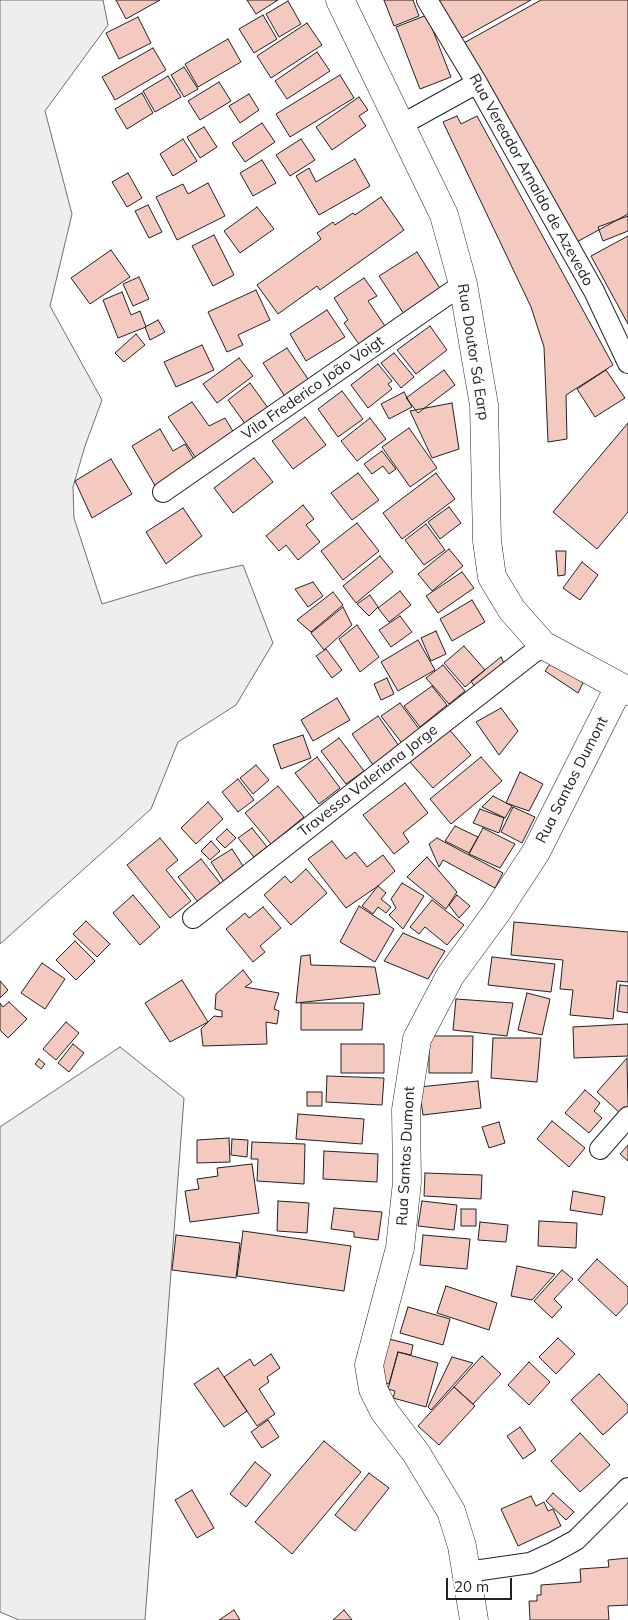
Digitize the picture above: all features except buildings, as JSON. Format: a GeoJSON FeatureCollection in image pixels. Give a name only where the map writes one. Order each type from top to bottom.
{"type":"FeatureCollection","features":[{"type":"Feature","properties":{"kind":"main road","name":"Rua Doutor Sá Earp"},"geometry":{"type":"LineString","coordinates":[[340,0],[444,215],[463,284],[484,405],[487,541],[492,577],[512,610],[543,645],[624,689]]}},
{"type":"Feature","properties":{"kind":"main road","name":"Rua Santos Dumont"},"geometry":{"type":"LineString","coordinates":[[474,1620],[462,1546],[451,1512],[416,1453],[384,1411],[373,1389],[369,1365],[400,1248],[407,1182],[406,1110],[417,1039],[450,976],[496,913],[536,852],[624,689]]}},
{"type":"Feature","properties":{"kind":"street","name":"Rua Vereador Arnaldo de Azevedo"},"geometry":{"type":"LineString","coordinates":[[427,0],[477,83],[594,291],[628,363]]}},
{"type":"Feature","properties":{"kind":"street"},"geometry":{"type":"LineString","coordinates":[[401,125],[477,83]]}},
{"type":"Feature","properties":{"kind":"street","name":"Vila Frederico João Voigt"},"geometry":{"type":"LineString","coordinates":[[163,492],[463,284]]}},
{"type":"Feature","properties":{"kind":"street","name":"Travessa Valeriana Jorge"},"geometry":{"type":"LineString","coordinates":[[193,918],[543,645]]}},
{"type":"Feature","properties":{"kind":"street"},"geometry":{"type":"LineString","coordinates":[[600,1149],[628,1117]]}},
{"type":"Feature","properties":{"kind":"street"},"geometry":{"type":"LineString","coordinates":[[467,1572],[530,1563],[554,1552],[576,1540],[628,1488]]}},
{"type":"Feature","properties":{"kind":"shaded area"},"geometry":{"type":"Polygon","coordinates":[[[0,0],[103,0],[108,25],[45,111],[72,214],[50,306],[102,400],[85,446],[73,487],[74,518],[102,604],[194,576],[243,565],[273,643],[236,705],[178,742],[151,809],[0,944],[0,0]]]}},
{"type":"Feature","properties":{"kind":"shaded area"},"geometry":{"type":"Polygon","coordinates":[[[120,1047],[184,1098],[145,1620],[19,1620],[0,1612],[0,1127],[120,1047]]]}}]}
